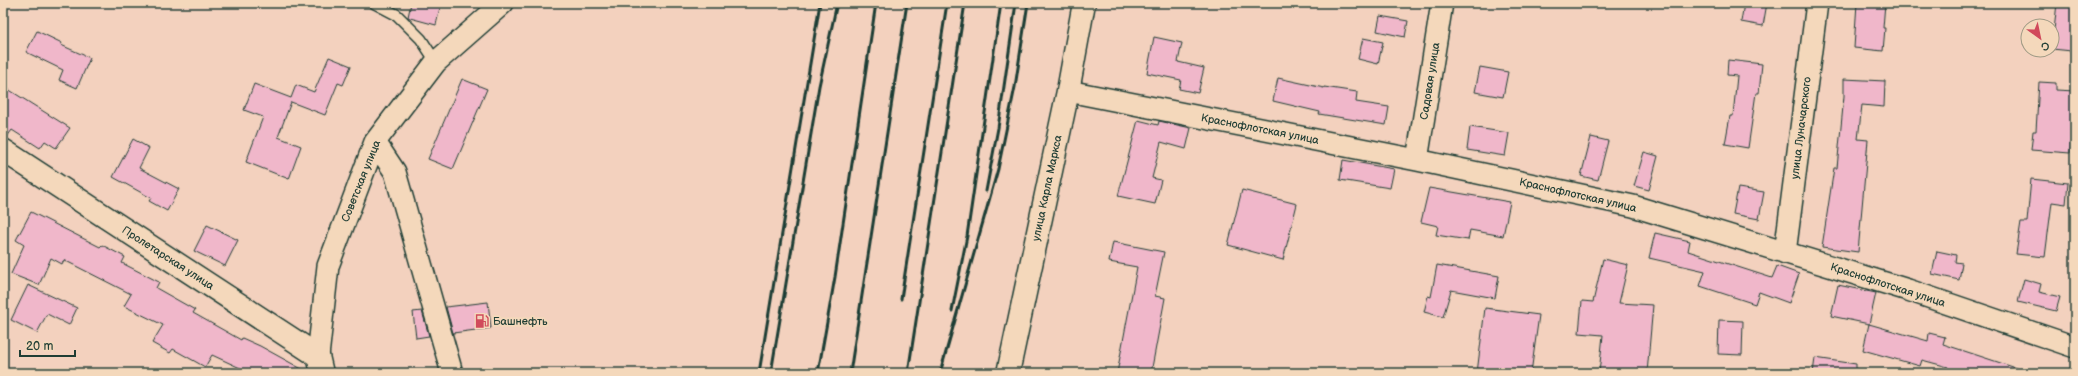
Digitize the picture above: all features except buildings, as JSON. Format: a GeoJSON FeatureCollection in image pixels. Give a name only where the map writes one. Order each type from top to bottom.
{"type":"FeatureCollection","features":[{"type":"Feature","properties":{"kind":"street","name":"Советская улица"},"geometry":{"type":"LineString","coordinates":[[320,365],[328,266],[374,142],[436,62],[503,3]]}},
{"type":"Feature","properties":{"kind":"street","name":"улица Карла Маркса"},"geometry":{"type":"LineString","coordinates":[[1008,373],[1068,91],[1084,3]]}},
{"type":"Feature","properties":{"kind":"street","name":"Садовая улица"},"geometry":{"type":"LineString","coordinates":[[1417,160],[1442,3]]}},
{"type":"Feature","properties":{"kind":"street","name":"улица Луначарского"},"geometry":{"type":"LineString","coordinates":[[1786,253],[1817,3]]}},
{"type":"Feature","properties":{"kind":"street","name":"Краснофлотская улица"},"geometry":{"type":"LineString","coordinates":[[1068,91],[1417,160],[1633,206],[2075,343]]}},
{"type":"Feature","properties":{"kind":"street"},"geometry":{"type":"LineString","coordinates":[[374,142],[395,172],[452,373]]}},
{"type":"Feature","properties":{"kind":"street","name":"Пролетарская улица"},"geometry":{"type":"LineString","coordinates":[[3,150],[320,365]]}},
{"type":"Feature","properties":{"kind":"lane"},"geometry":{"type":"LineString","coordinates":[[374,3],[398,15],[421,39],[436,62]]}},
{"type":"Feature","properties":{"kind":"railway"},"geometry":{"type":"LineString","coordinates":[[759,373],[820,3]]}},
{"type":"Feature","properties":{"kind":"railway"},"geometry":{"type":"LineString","coordinates":[[771,373],[819,86],[837,3]]}},
{"type":"Feature","properties":{"kind":"railway"},"geometry":{"type":"LineString","coordinates":[[818,373],[835,277],[876,3]]}},
{"type":"Feature","properties":{"kind":"railway"},"geometry":{"type":"LineString","coordinates":[[850,373],[907,3]]}},
{"type":"Feature","properties":{"kind":"railway"},"geometry":{"type":"LineString","coordinates":[[901,299],[947,3]]}},
{"type":"Feature","properties":{"kind":"railway"},"geometry":{"type":"LineString","coordinates":[[908,373],[965,3]]}},
{"type":"Feature","properties":{"kind":"railway"},"geometry":{"type":"LineString","coordinates":[[952,311],[967,236],[1001,3]]}},
{"type":"Feature","properties":{"kind":"railway"},"geometry":{"type":"LineString","coordinates":[[986,191],[998,128],[1016,3]]}},
{"type":"Feature","properties":{"kind":"railway"},"geometry":{"type":"LineString","coordinates":[[940,373],[998,169],[1015,87],[1028,3]]}},
{"type":"Feature","properties":{"kind":"place","name":"Башнефть"},"geometry":{"type":"Point","coordinates":[482,321]}}]}
